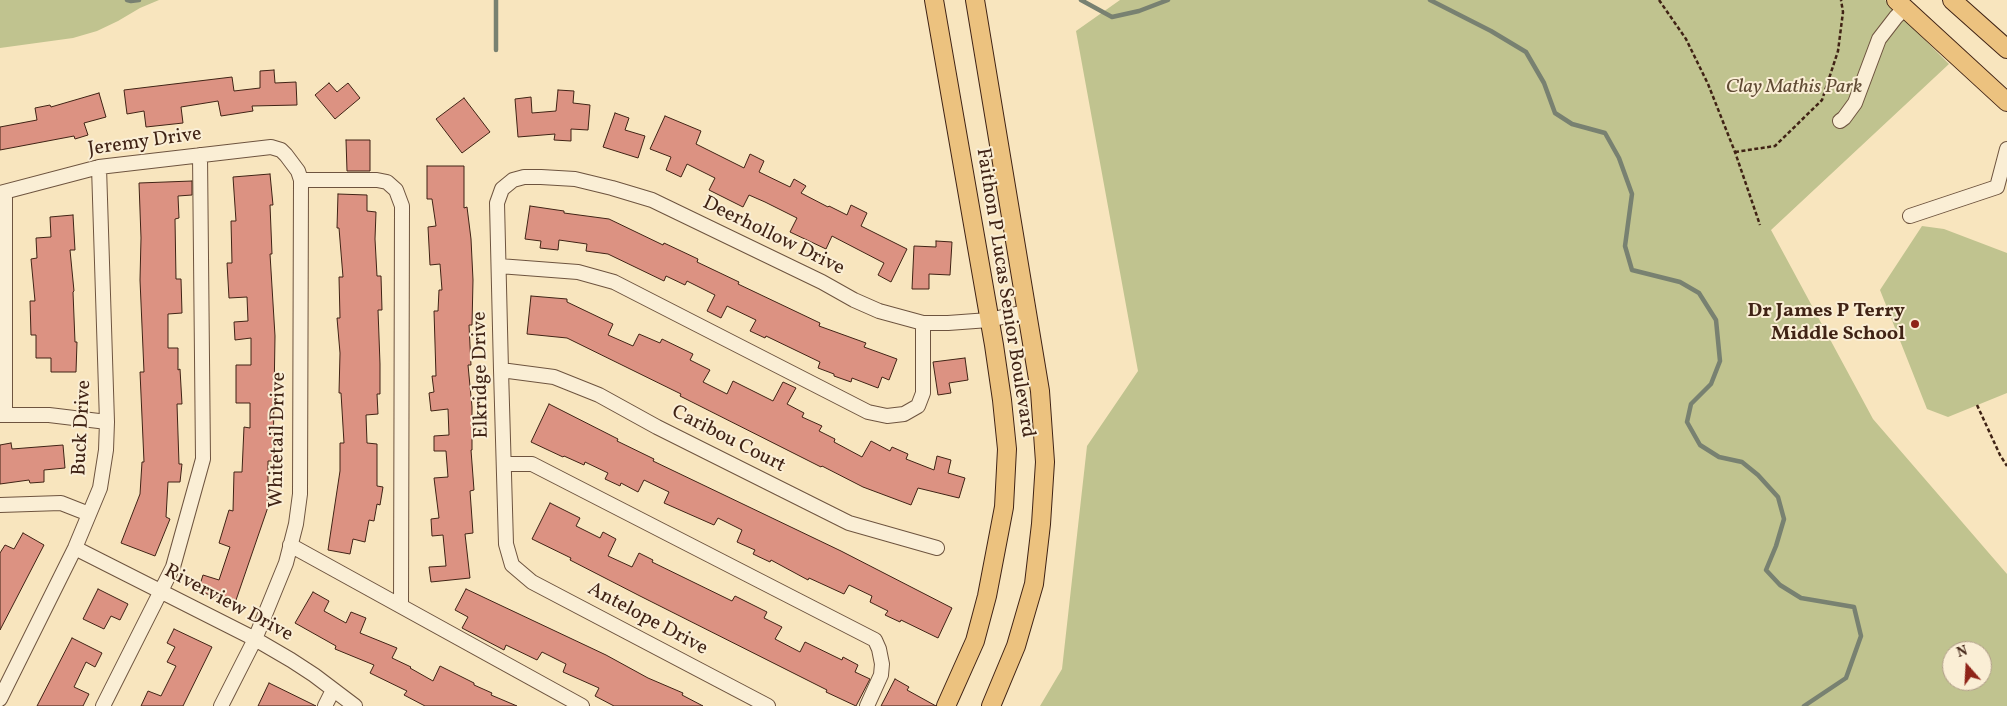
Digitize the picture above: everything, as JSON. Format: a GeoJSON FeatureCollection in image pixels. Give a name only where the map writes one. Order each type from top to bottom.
{"type":"FeatureCollection","features":[{"type":"Feature","properties":{"kind":"main road","name":"Faithon P Lucas Senior Boulevard"},"geometry":{"type":"LineString","coordinates":[[934,0],[989,320],[1002,400],[1007,449],[1004,507],[995,560],[975,640],[946,706]]}},
{"type":"Feature","properties":{"kind":"main road","name":"Faithon P Lucas Senior Boulevard"},"geometry":{"type":"LineString","coordinates":[[975,0],[1025,312],[1040,391],[1045,462],[1041,524],[1034,584],[1016,646],[992,706]]}},
{"type":"Feature","properties":{"kind":"main road"},"geometry":{"type":"LineString","coordinates":[[1952,0],[2007,49]]}},
{"type":"Feature","properties":{"kind":"main road"},"geometry":{"type":"LineString","coordinates":[[1901,4],[2007,102]]}},
{"type":"Feature","properties":{"kind":"street"},"geometry":{"type":"LineString","coordinates":[[1840,121],[1855,103],[1879,39],[1896,17],[1901,4]]}},
{"type":"Feature","properties":{"kind":"street","name":"Jeremy Drive"},"geometry":{"type":"LineString","coordinates":[[3,192],[98,167],[271,147],[281,150],[293,162]]}},
{"type":"Feature","properties":{"kind":"street"},"geometry":{"type":"LineString","coordinates":[[1910,216],[1997,187],[2007,149]]}},
{"type":"Feature","properties":{"kind":"street"},"geometry":{"type":"LineString","coordinates":[[103,706],[173,567],[203,460],[200,155]]}},
{"type":"Feature","properties":{"kind":"street","name":"Whitetail Drive"},"geometry":{"type":"LineString","coordinates":[[221,706],[255,639],[286,563],[296,524],[300,494],[301,180],[293,162]]}},
{"type":"Feature","properties":{"kind":"street","name":"Buck Drive"},"geometry":{"type":"LineString","coordinates":[[0,700],[75,548],[100,488],[106,450],[107,422],[98,167]]}},
{"type":"Feature","properties":{"kind":"street","name":"Deerhollow Drive"},"geometry":{"type":"LineString","coordinates":[[506,184],[524,177],[575,179],[652,200],[822,282],[854,300],[879,311],[923,323],[989,320],[1025,312]]}},
{"type":"Feature","properties":{"kind":"street"},"geometry":{"type":"LineString","coordinates":[[301,180],[377,180],[387,182],[396,190],[402,206],[401,606]]}},
{"type":"Feature","properties":{"kind":"street","name":"Elkridge Drive"},"geometry":{"type":"LineString","coordinates":[[506,184],[497,203],[506,544],[512,565]]}},
{"type":"Feature","properties":{"kind":"street"},"geometry":{"type":"LineString","coordinates":[[3,192],[3,415],[49,415],[107,422]]}},
{"type":"Feature","properties":{"kind":"street"},"geometry":{"type":"LineString","coordinates":[[499,266],[578,272],[614,282],[868,412],[887,416],[904,414],[918,406],[923,393],[923,323]]}},
{"type":"Feature","properties":{"kind":"street","name":"Caribou Court"},"geometry":{"type":"LineString","coordinates":[[501,370],[554,377],[590,391],[849,523],[937,548]]}},
{"type":"Feature","properties":{"kind":"street"},"geometry":{"type":"LineString","coordinates":[[504,464],[532,464],[875,640],[882,664],[881,675],[866,706]]}},
{"type":"Feature","properties":{"kind":"street"},"geometry":{"type":"LineString","coordinates":[[0,505],[61,503],[89,514]]}},
{"type":"Feature","properties":{"kind":"street"},"geometry":{"type":"LineString","coordinates":[[290,545],[582,706]]}},
{"type":"Feature","properties":{"kind":"street","name":"Riverview Drive"},"geometry":{"type":"LineString","coordinates":[[75,548],[255,639],[299,664],[355,706]]}},
{"type":"Feature","properties":{"kind":"street","name":"Antelope Drive"},"geometry":{"type":"LineString","coordinates":[[512,565],[532,582],[768,706]]}},
{"type":"Feature","properties":{"kind":"street"},"geometry":{"type":"LineString","coordinates":[[325,706],[334,690]]}},
{"type":"Feature","properties":{"kind":"path"},"geometry":{"type":"LineString","coordinates":[[1659,0],[1686,39],[1708,84],[1735,152],[1760,226]]}},
{"type":"Feature","properties":{"kind":"path"},"geometry":{"type":"LineString","coordinates":[[1735,152],[1775,146],[1822,100],[1838,51],[1843,12],[1841,0]]}},
{"type":"Feature","properties":{"kind":"path"},"geometry":{"type":"LineString","coordinates":[[1977,405],[2007,466]]}},
{"type":"Feature","properties":{"kind":"green space"},"geometry":{"type":"Polygon","coordinates":[[[0,0],[159,0],[97,31],[73,38],[0,48],[0,0]]]}},
{"type":"Feature","properties":{"kind":"green space","name":"Clay Mathis Park"},"geometry":{"type":"Polygon","coordinates":[[[1120,0],[1885,0],[1949,64],[1771,230],[1873,419],[2007,574],[2007,706],[1040,706],[1062,669],[1087,446],[1138,371],[1076,31],[1120,0]]]}},
{"type":"Feature","properties":{"kind":"green space"},"geometry":{"type":"Polygon","coordinates":[[[1922,226],[1944,229],[2007,253],[2007,393],[1948,417],[1927,409],[1880,290],[1922,226]]]}},
{"type":"Feature","properties":{"kind":"building"},"geometry":{"type":"Polygon","coordinates":[[[274,70],[275,83],[296,82],[297,105],[252,106],[253,111],[221,116],[218,101],[181,107],[183,123],[146,127],[144,111],[127,114],[124,90],[232,77],[234,91],[260,88],[260,71],[274,70]]]}},
{"type":"Feature","properties":{"kind":"building"},"geometry":{"type":"Polygon","coordinates":[[[329,83],[337,92],[348,83],[360,98],[335,119],[315,95],[329,83]]]}},
{"type":"Feature","properties":{"kind":"building"},"geometry":{"type":"Polygon","coordinates":[[[558,90],[574,91],[573,103],[590,105],[588,130],[571,129],[571,141],[554,140],[555,134],[518,137],[515,99],[531,97],[532,113],[556,111],[558,90]]]}},
{"type":"Feature","properties":{"kind":"building"},"geometry":{"type":"Polygon","coordinates":[[[99,93],[106,117],[84,123],[88,135],[75,139],[74,136],[0,150],[0,127],[37,120],[35,108],[50,105],[51,107],[99,93]]]}},
{"type":"Feature","properties":{"kind":"building"},"geometry":{"type":"Polygon","coordinates":[[[464,98],[490,132],[462,153],[436,119],[464,98]]]}},
{"type":"Feature","properties":{"kind":"building"},"geometry":{"type":"Polygon","coordinates":[[[615,113],[629,118],[625,130],[645,136],[638,158],[603,147],[615,113]]]}},
{"type":"Feature","properties":{"kind":"building"},"geometry":{"type":"Polygon","coordinates":[[[665,116],[701,131],[696,144],[744,168],[750,154],[764,161],[759,172],[790,187],[794,179],[806,186],[801,193],[828,207],[847,215],[851,205],[867,213],[861,226],[907,249],[891,282],[878,275],[884,263],[832,236],[826,249],[790,232],[797,218],[765,202],[749,195],[743,207],[709,190],[715,178],[687,164],[681,177],[666,170],[671,157],[650,149],[665,116]]]}},
{"type":"Feature","properties":{"kind":"building"},"geometry":{"type":"Polygon","coordinates":[[[346,140],[370,140],[370,171],[347,171],[346,140]]]}},
{"type":"Feature","properties":{"kind":"building"},"geometry":{"type":"Polygon","coordinates":[[[427,166],[464,166],[464,208],[467,207],[473,280],[472,325],[469,325],[471,365],[468,365],[472,407],[471,450],[474,490],[470,491],[473,533],[465,534],[470,578],[431,582],[429,567],[446,566],[443,535],[432,536],[431,519],[439,518],[434,478],[448,477],[446,451],[434,451],[434,436],[449,435],[448,409],[431,411],[429,393],[434,392],[432,376],[436,376],[434,311],[438,311],[439,290],[442,290],[440,264],[430,265],[428,227],[436,226],[432,199],[427,199],[427,166]]]}},
{"type":"Feature","properties":{"kind":"building"},"geometry":{"type":"Polygon","coordinates":[[[270,174],[273,205],[270,205],[272,254],[270,254],[275,336],[273,461],[268,461],[268,507],[235,603],[198,591],[203,575],[219,580],[230,547],[219,543],[229,510],[233,511],[234,472],[242,472],[244,427],[250,428],[250,403],[236,403],[236,365],[251,365],[251,338],[235,340],[234,322],[248,321],[247,297],[229,298],[227,263],[232,263],[231,221],[236,221],[233,177],[270,174]]]}},
{"type":"Feature","properties":{"kind":"building"},"geometry":{"type":"Polygon","coordinates":[[[192,181],[192,195],[178,196],[179,218],[175,219],[176,279],[181,279],[182,313],[168,314],[168,348],[178,348],[178,370],[180,369],[182,404],[177,404],[179,464],[182,464],[180,482],[168,482],[166,517],[170,519],[155,556],[121,543],[140,494],[142,462],[144,462],[140,372],[144,372],[140,280],[139,183],[192,181]]]}},
{"type":"Feature","properties":{"kind":"building"},"geometry":{"type":"Polygon","coordinates":[[[338,194],[367,195],[367,211],[376,212],[377,276],[381,276],[382,310],[378,310],[380,394],[377,394],[378,414],[366,415],[367,443],[377,444],[377,486],[383,487],[380,505],[377,504],[374,521],[369,520],[365,542],[353,539],[350,554],[328,550],[340,471],[340,443],[344,443],[341,393],[339,393],[340,353],[337,318],[340,318],[339,277],[343,277],[339,228],[337,228],[338,194]]]}},
{"type":"Feature","properties":{"kind":"building"},"geometry":{"type":"Polygon","coordinates":[[[530,206],[609,219],[663,245],[664,243],[698,259],[697,262],[739,282],[738,284],[820,323],[819,326],[866,343],[864,347],[897,359],[889,380],[882,377],[878,388],[852,378],[851,382],[834,376],[834,374],[818,368],[820,362],[766,336],[765,338],[750,331],[756,320],[727,306],[721,318],[707,311],[715,295],[687,281],[685,285],[666,276],[664,281],[608,254],[586,251],[587,244],[559,240],[558,250],[540,248],[541,241],[525,239],[530,206]]]}},
{"type":"Feature","properties":{"kind":"building"},"geometry":{"type":"Polygon","coordinates":[[[73,215],[75,250],[70,250],[74,291],[75,342],[77,342],[76,372],[51,372],[51,358],[36,358],[36,335],[31,335],[30,301],[35,301],[31,259],[37,258],[36,238],[51,237],[50,217],[73,215]]]}},
{"type":"Feature","properties":{"kind":"building"},"geometry":{"type":"Polygon","coordinates":[[[936,241],[952,242],[950,275],[929,274],[929,289],[912,289],[914,246],[936,247],[936,241]]]}},
{"type":"Feature","properties":{"kind":"building"},"geometry":{"type":"Polygon","coordinates":[[[531,296],[567,299],[567,302],[613,324],[608,335],[633,346],[639,334],[660,343],[662,339],[693,354],[690,360],[710,370],[703,382],[727,394],[733,381],[773,401],[783,382],[796,388],[787,404],[804,413],[802,417],[822,426],[819,431],[835,439],[834,442],[862,457],[871,441],[890,451],[892,447],[908,454],[906,459],[934,470],[937,456],[951,460],[948,473],[965,478],[959,498],[918,488],[911,505],[863,487],[567,338],[527,334],[531,296]]]}},
{"type":"Feature","properties":{"kind":"building"},"geometry":{"type":"Polygon","coordinates":[[[965,358],[968,380],[949,383],[951,393],[938,395],[933,362],[965,358]]]}},
{"type":"Feature","properties":{"kind":"building"},"geometry":{"type":"Polygon","coordinates":[[[549,404],[618,439],[617,441],[654,459],[653,461],[841,551],[952,608],[938,638],[901,620],[900,622],[885,615],[888,611],[870,602],[872,596],[849,585],[844,594],[809,578],[808,580],[771,560],[770,562],[753,554],[755,550],[737,542],[742,530],[718,518],[714,525],[664,503],[669,492],[644,480],[638,492],[621,483],[620,486],[605,479],[608,473],[585,462],[584,465],[563,457],[531,442],[549,404]]]}},
{"type":"Feature","properties":{"kind":"building"},"geometry":{"type":"Polygon","coordinates":[[[11,443],[12,449],[63,445],[65,468],[44,470],[44,482],[30,483],[29,480],[0,484],[0,445],[11,443]]]}},
{"type":"Feature","properties":{"kind":"building"},"geometry":{"type":"Polygon","coordinates":[[[550,503],[580,518],[576,526],[600,538],[603,532],[616,539],[608,556],[632,567],[639,553],[653,560],[652,562],[732,601],[735,596],[767,612],[764,618],[782,627],[775,639],[800,652],[805,642],[842,660],[843,657],[858,665],[855,672],[870,679],[856,706],[532,539],[550,503]]]}},
{"type":"Feature","properties":{"kind":"building"},"geometry":{"type":"Polygon","coordinates":[[[23,533],[44,545],[0,630],[0,553],[5,545],[14,549],[23,533]]]}},
{"type":"Feature","properties":{"kind":"building"},"geometry":{"type":"Polygon","coordinates":[[[98,589],[128,604],[120,620],[111,616],[104,629],[83,619],[98,589]]]}},
{"type":"Feature","properties":{"kind":"building"},"geometry":{"type":"Polygon","coordinates":[[[466,589],[606,655],[648,678],[683,693],[682,695],[703,706],[614,706],[595,696],[599,688],[563,672],[566,664],[542,652],[537,660],[506,645],[504,650],[462,628],[468,617],[455,610],[466,589]]]}},
{"type":"Feature","properties":{"kind":"building"},"geometry":{"type":"Polygon","coordinates":[[[313,592],[329,601],[324,611],[346,623],[351,612],[366,618],[360,633],[397,648],[392,658],[433,681],[440,666],[492,693],[491,695],[517,706],[425,706],[404,695],[407,691],[370,673],[374,665],[335,649],[336,646],[295,623],[313,592]]]}},
{"type":"Feature","properties":{"kind":"building"},"geometry":{"type":"Polygon","coordinates":[[[174,629],[212,647],[183,706],[141,706],[148,691],[161,696],[176,666],[167,662],[175,647],[167,643],[174,629]]]}},
{"type":"Feature","properties":{"kind":"building"},"geometry":{"type":"Polygon","coordinates":[[[72,638],[102,653],[95,667],[86,662],[74,687],[89,694],[83,706],[37,706],[72,638]]]}},
{"type":"Feature","properties":{"kind":"building"},"geometry":{"type":"Polygon","coordinates":[[[895,679],[909,687],[907,690],[936,706],[881,706],[895,679]]]}},
{"type":"Feature","properties":{"kind":"building"},"geometry":{"type":"Polygon","coordinates":[[[269,683],[316,706],[258,706],[269,683]]]}},
{"type":"Feature","properties":{"kind":"waterway"},"geometry":{"type":"LineString","coordinates":[[127,0],[139,0]]}},
{"type":"Feature","properties":{"kind":"waterway"},"geometry":{"type":"LineString","coordinates":[[496,0],[496,50]]}},
{"type":"Feature","properties":{"kind":"waterway"},"geometry":{"type":"LineString","coordinates":[[1081,0],[1112,17],[1139,11],[1168,0]]}},
{"type":"Feature","properties":{"kind":"waterway"},"geometry":{"type":"LineString","coordinates":[[1430,0],[1491,31],[1526,52],[1544,83],[1555,113],[1572,124],[1605,133],[1619,158],[1632,194],[1625,246],[1632,270],[1680,282],[1699,293],[1716,320],[1720,361],[1711,384],[1691,404],[1687,422],[1700,445],[1719,457],[1742,462],[1758,475],[1778,497],[1784,519],[1766,570],[1780,585],[1801,598],[1854,607],[1861,636],[1846,678],[1804,706]]}},
{"type":"Feature","properties":{"kind":"place","name":"Dr James P Terry Middle School"},"geometry":{"type":"Point","coordinates":[1915,324]}}]}
